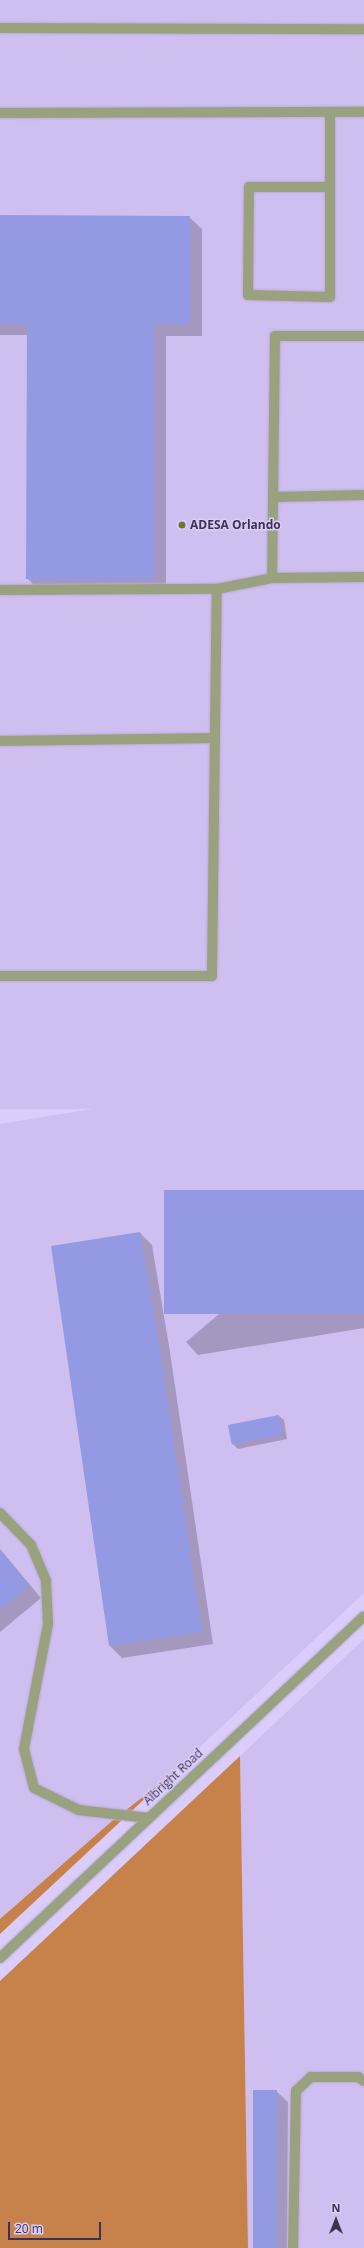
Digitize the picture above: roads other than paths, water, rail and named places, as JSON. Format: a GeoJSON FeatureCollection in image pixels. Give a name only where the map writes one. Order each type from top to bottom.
{"type":"FeatureCollection","features":[{"type":"Feature","properties":{"kind":"street"},"geometry":{"type":"LineString","coordinates":[[0,28],[364,30]]}},
{"type":"Feature","properties":{"kind":"street"},"geometry":{"type":"LineString","coordinates":[[330,112],[330,187],[330,297],[248,295],[249,187],[330,187]]}},
{"type":"Feature","properties":{"kind":"street"},"geometry":{"type":"LineString","coordinates":[[0,113],[364,112]]}},
{"type":"Feature","properties":{"kind":"street"},"geometry":{"type":"LineString","coordinates":[[272,578],[275,336],[364,336]]}},
{"type":"Feature","properties":{"kind":"street"},"geometry":{"type":"LineString","coordinates":[[273,497],[364,496]]}},
{"type":"Feature","properties":{"kind":"street"},"geometry":{"type":"LineString","coordinates":[[0,590],[217,589],[272,578],[364,577]]}},
{"type":"Feature","properties":{"kind":"street"},"geometry":{"type":"LineString","coordinates":[[0,976],[212,976],[217,589]]}},
{"type":"Feature","properties":{"kind":"street"},"geometry":{"type":"LineString","coordinates":[[0,741],[215,738]]}},
{"type":"Feature","properties":{"kind":"street"},"geometry":{"type":"LineString","coordinates":[[0,1513],[30,1545],[46,1581],[48,1624],[24,1749],[34,1788],[79,1810],[149,1818]]}},
{"type":"Feature","properties":{"kind":"street","name":"Albright Road"},"geometry":{"type":"LineString","coordinates":[[0,1958],[364,1616]]}},
{"type":"Feature","properties":{"kind":"street"},"geometry":{"type":"LineString","coordinates":[[293,2248],[296,2091],[311,2078],[358,2078],[364,2081]]}},
{"type":"Feature","properties":{"kind":"place","name":"ADESA Orlando"},"geometry":{"type":"Point","coordinates":[182,525]}}]}
